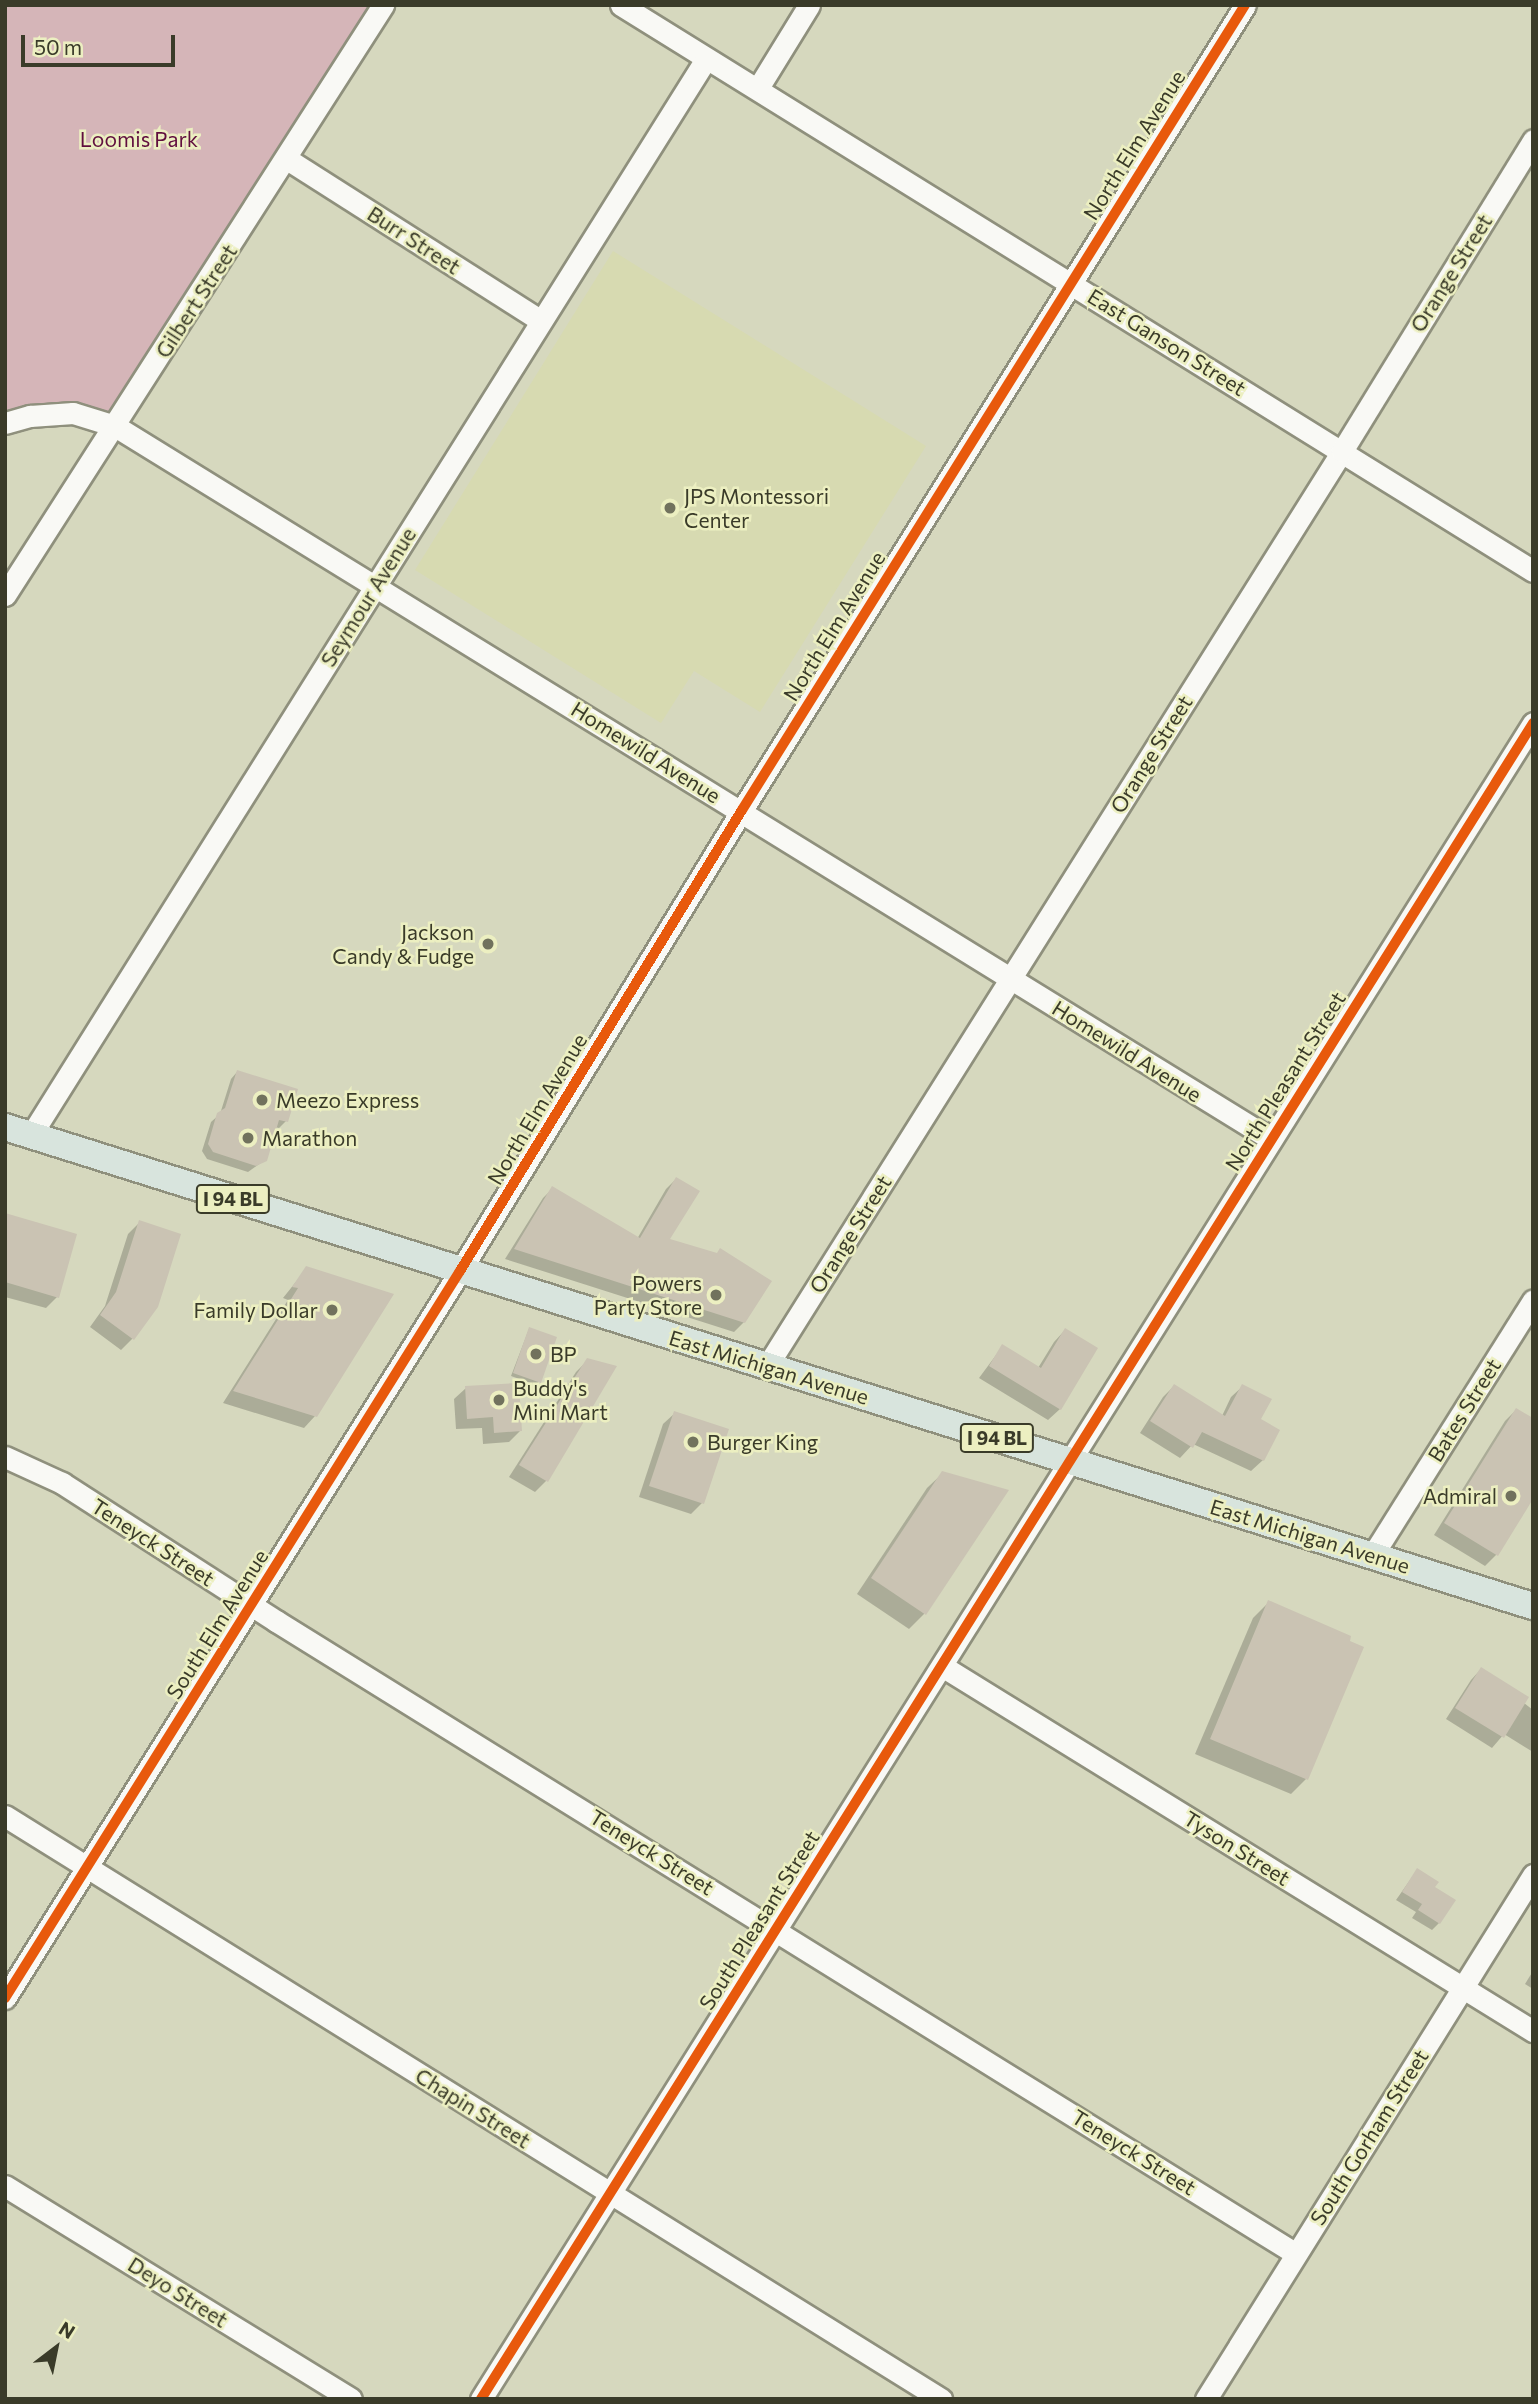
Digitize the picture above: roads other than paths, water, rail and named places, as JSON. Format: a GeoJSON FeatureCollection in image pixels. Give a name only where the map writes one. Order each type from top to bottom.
{"type":"FeatureCollection","features":[{"type":"Feature","properties":{"kind":"main road","name":"East Michigan Avenue"},"geometry":{"type":"LineString","coordinates":[[5,1128],[1533,1606]]}},
{"type":"Feature","properties":{"kind":"street","name":"Gilbert Street"},"geometry":{"type":"LineString","coordinates":[[5,595],[287,159],[383,5]]}},
{"type":"Feature","properties":{"kind":"street","name":"East Ganson Street"},"geometry":{"type":"LineString","coordinates":[[621,5],[1533,571]]}},
{"type":"Feature","properties":{"kind":"street"},"geometry":{"type":"LineString","coordinates":[[758,88],[809,5]]}},
{"type":"Feature","properties":{"kind":"street","name":"North Elm Avenue"},"geometry":{"type":"LineString","coordinates":[[460,1271],[742,810],[1245,5]]}},
{"type":"Feature","properties":{"kind":"street","name":"Seymour Avenue"},"geometry":{"type":"LineString","coordinates":[[31,1135],[706,59]]}},
{"type":"Feature","properties":{"kind":"street","name":"Orange Street"},"geometry":{"type":"LineString","coordinates":[[767,1366],[1342,451],[1533,140]]}},
{"type":"Feature","properties":{"kind":"street","name":"Burr Street"},"geometry":{"type":"LineString","coordinates":[[287,159],[541,321]]}},
{"type":"Feature","properties":{"kind":"street","name":"Homewild Avenue"},"geometry":{"type":"LineString","coordinates":[[5,423],[30,416],[73,413],[115,426],[742,810],[1271,1139]]}},
{"type":"Feature","properties":{"kind":"street","name":"North Pleasant Street"},"geometry":{"type":"LineString","coordinates":[[1069,1460],[1533,723]]}},
{"type":"Feature","properties":{"kind":"street","name":"South Elm Avenue"},"geometry":{"type":"LineString","coordinates":[[5,1998],[460,1271]]}},
{"type":"Feature","properties":{"kind":"street","name":"Bates Street"},"geometry":{"type":"LineString","coordinates":[[1372,1556],[1533,1300]]}},
{"type":"Feature","properties":{"kind":"street","name":"Teneyck Street"},"geometry":{"type":"LineString","coordinates":[[5,1457],[62,1483],[252,1606],[776,1928],[1296,2253]]}},
{"type":"Feature","properties":{"kind":"street","name":"South Pleasant Street"},"geometry":{"type":"LineString","coordinates":[[481,2399],[1069,1460]]}},
{"type":"Feature","properties":{"kind":"street","name":"Tyson Street"},"geometry":{"type":"LineString","coordinates":[[942,1666],[1533,2031]]}},
{"type":"Feature","properties":{"kind":"street","name":"Chapin Street"},"geometry":{"type":"LineString","coordinates":[[5,1816],[941,2399]]}},
{"type":"Feature","properties":{"kind":"street","name":"South Gorham Street"},"geometry":{"type":"LineString","coordinates":[[1206,2399],[1533,1875]]}},
{"type":"Feature","properties":{"kind":"street","name":"Deyo Street"},"geometry":{"type":"LineString","coordinates":[[5,2186],[351,2399]]}},
{"type":"Feature","properties":{"kind":"place","name":"JPS Montessori Center"},"geometry":{"type":"Point","coordinates":[670,508]}},
{"type":"Feature","properties":{"kind":"place","name":"Jackson Candy & Fudge"},"geometry":{"type":"Point","coordinates":[488,944]}},
{"type":"Feature","properties":{"kind":"place","name":"Meezo Express"},"geometry":{"type":"Point","coordinates":[262,1100]}},
{"type":"Feature","properties":{"kind":"place","name":"Marathon"},"geometry":{"type":"Point","coordinates":[248,1138]}},
{"type":"Feature","properties":{"kind":"place","name":"Powers Party Store"},"geometry":{"type":"Point","coordinates":[716,1295]}},
{"type":"Feature","properties":{"kind":"place","name":"Family Dollar"},"geometry":{"type":"Point","coordinates":[332,1310]}},
{"type":"Feature","properties":{"kind":"place","name":"BP"},"geometry":{"type":"Point","coordinates":[536,1354]}},
{"type":"Feature","properties":{"kind":"place","name":"Buddy's Mini Mart"},"geometry":{"type":"Point","coordinates":[499,1400]}},
{"type":"Feature","properties":{"kind":"place","name":"Burger King"},"geometry":{"type":"Point","coordinates":[693,1442]}},
{"type":"Feature","properties":{"kind":"place","name":"Admiral"},"geometry":{"type":"Point","coordinates":[1511,1496]}},
{"type":"Feature","properties":{"kind":"park label","name":"Loomis Park"},"geometry":{"type":"Point","coordinates":[139,139]}}]}
